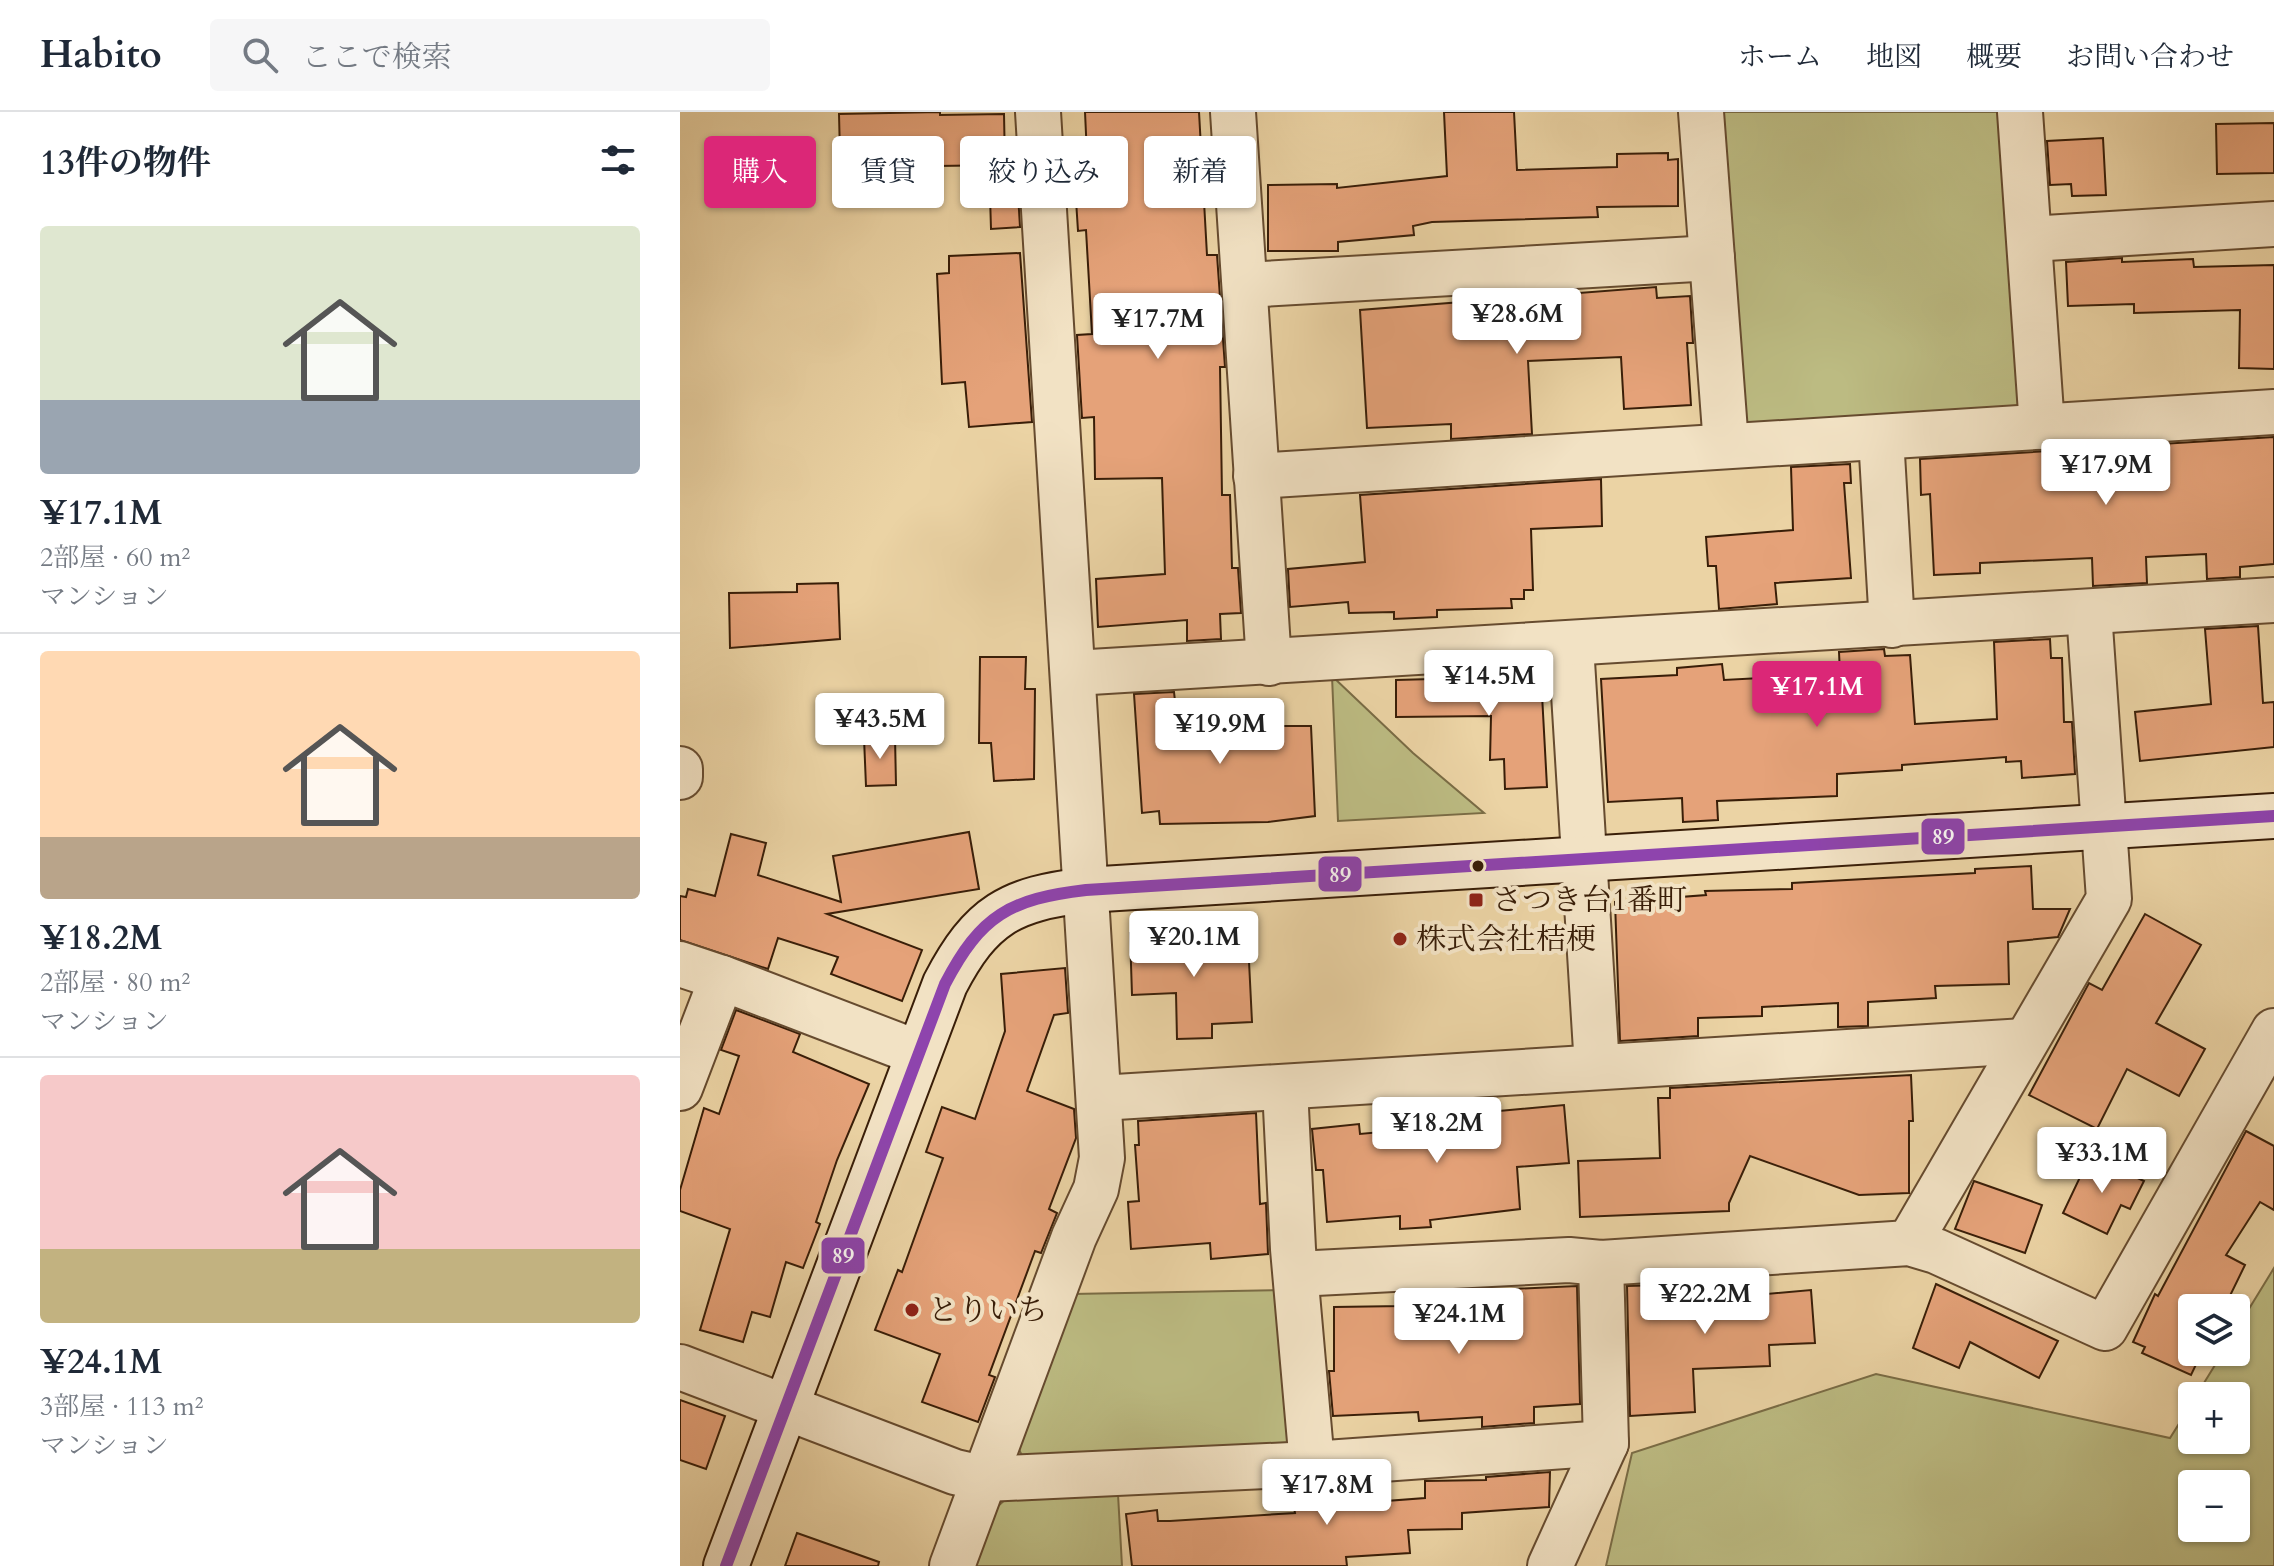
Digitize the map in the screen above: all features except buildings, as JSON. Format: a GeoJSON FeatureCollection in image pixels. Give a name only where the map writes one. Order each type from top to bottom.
{"type":"FeatureCollection","features":[{"type":"Feature","properties":{"kind":"street"},"geometry":{"type":"LineString","coordinates":[[952,1566],[1074,1237],[1096,1189],[1102,1158],[1038,112]]}},
{"type":"Feature","properties":{"kind":"street"},"geometry":{"type":"LineString","coordinates":[[1233,112],[1269,663]]}},
{"type":"Feature","properties":{"kind":"street"},"geometry":{"type":"LineString","coordinates":[[1701,112],[1726,445]]}},
{"type":"Feature","properties":{"kind":"street"},"geometry":{"type":"LineString","coordinates":[[2020,112],[2042,427]]}},
{"type":"Feature","properties":{"kind":"street"},"geometry":{"type":"LineString","coordinates":[[2030,239],[2274,224]]}},
{"type":"Feature","properties":{"kind":"street"},"geometry":{"type":"LineString","coordinates":[[1245,285],[1712,258]]}},
{"type":"Feature","properties":{"kind":"street"},"geometry":{"type":"LineString","coordinates":[[1256,476],[2274,412]]}},
{"type":"Feature","properties":{"kind":"street"},"geometry":{"type":"LineString","coordinates":[[1881,437],[1892,625]]}},
{"type":"Feature","properties":{"kind":"street"},"geometry":{"type":"LineString","coordinates":[[1074,673],[2274,600]]}},
{"type":"Feature","properties":{"kind":"street"},"geometry":{"type":"LineString","coordinates":[[1909,1243],[2109,899],[2089,612]]}},
{"type":"Feature","properties":{"kind":"street"},"geometry":{"type":"LineString","coordinates":[[1571,645],[1597,1067]]}},
{"type":"Feature","properties":{"kind":"street"},"geometry":{"type":"LineString","coordinates":[[680,769],[680,777]]}},
{"type":"Feature","properties":{"kind":"street"},"geometry":{"type":"LineString","coordinates":[[726,1566],[945,984],[975,936],[993,919],[1038,895],[1584,857],[2274,816]]}},
{"type":"Feature","properties":{"kind":"street"},"geometry":{"type":"LineString","coordinates":[[680,964],[918,1053]]}},
{"type":"Feature","properties":{"kind":"street"},"geometry":{"type":"LineString","coordinates":[[680,1088],[722,978]]}},
{"type":"Feature","properties":{"kind":"street"},"geometry":{"type":"LineString","coordinates":[[1296,1274],[1569,1260],[1601,1263],[1909,1243],[1936,1251],[2105,1328],[2274,1031]]}},
{"type":"Feature","properties":{"kind":"street"},"geometry":{"type":"LineString","coordinates":[[1100,1098],[2025,1041]]}},
{"type":"Feature","properties":{"kind":"street"},"geometry":{"type":"LineString","coordinates":[[1285,1088],[1312,1464]]}},
{"type":"Feature","properties":{"kind":"street"},"geometry":{"type":"LineString","coordinates":[[1550,1566],[1606,1443],[1601,1263]]}},
{"type":"Feature","properties":{"kind":"street"},"geometry":{"type":"LineString","coordinates":[[680,1367],[955,1472],[986,1479],[1312,1464],[1606,1443]]}},
{"type":"Feature","properties":{"kind":"shaded area"},"geometry":{"type":"Polygon","coordinates":[[[1714,112],[2009,112],[2019,414],[1747,435],[1714,112]]]}},
{"type":"Feature","properties":{"kind":"shaded area"},"geometry":{"type":"Polygon","coordinates":[[[1332,676],[1413,753],[1484,813],[1338,821],[1332,676]]]}},
{"type":"Feature","properties":{"kind":"shaded area"},"geometry":{"type":"Polygon","coordinates":[[[2274,1268],[2274,1566],[1606,1566],[1632,1453],[1876,1374],[2170,1438],[2178,1425],[2178,1454],[2250,1454],[2250,1382],[2205,1382],[2214,1366],[2250,1366],[2250,1307],[2274,1268]]]}},
{"type":"Feature","properties":{"kind":"shaded area"},"geometry":{"type":"Polygon","coordinates":[[[1283,1290],[1296,1434],[1288,1445],[1025,1461],[1017,1446],[1072,1294],[1283,1290]]]}},
{"type":"Feature","properties":{"kind":"shaded area"},"geometry":{"type":"Polygon","coordinates":[[[1118,1494],[1122,1566],[973,1566],[996,1508],[1008,1497],[1118,1494]]]}},
{"type":"Feature","properties":{"kind":"transit line","name":"89"},"geometry":{"type":"LineString","coordinates":[[726,1566],[945,984],[972,941],[1000,914],[1037,899],[1086,890],[2274,816]]}},
{"type":"Feature","properties":{"kind":"place","name":"さつき台1番町"},"geometry":{"type":"Point","coordinates":[1476,900]}},
{"type":"Feature","properties":{"kind":"place","name":"株式会社桔梗"},"geometry":{"type":"Point","coordinates":[1400,939]}},
{"type":"Feature","properties":{"kind":"place","name":"とりいち"},"geometry":{"type":"Point","coordinates":[912,1310]}}]}
